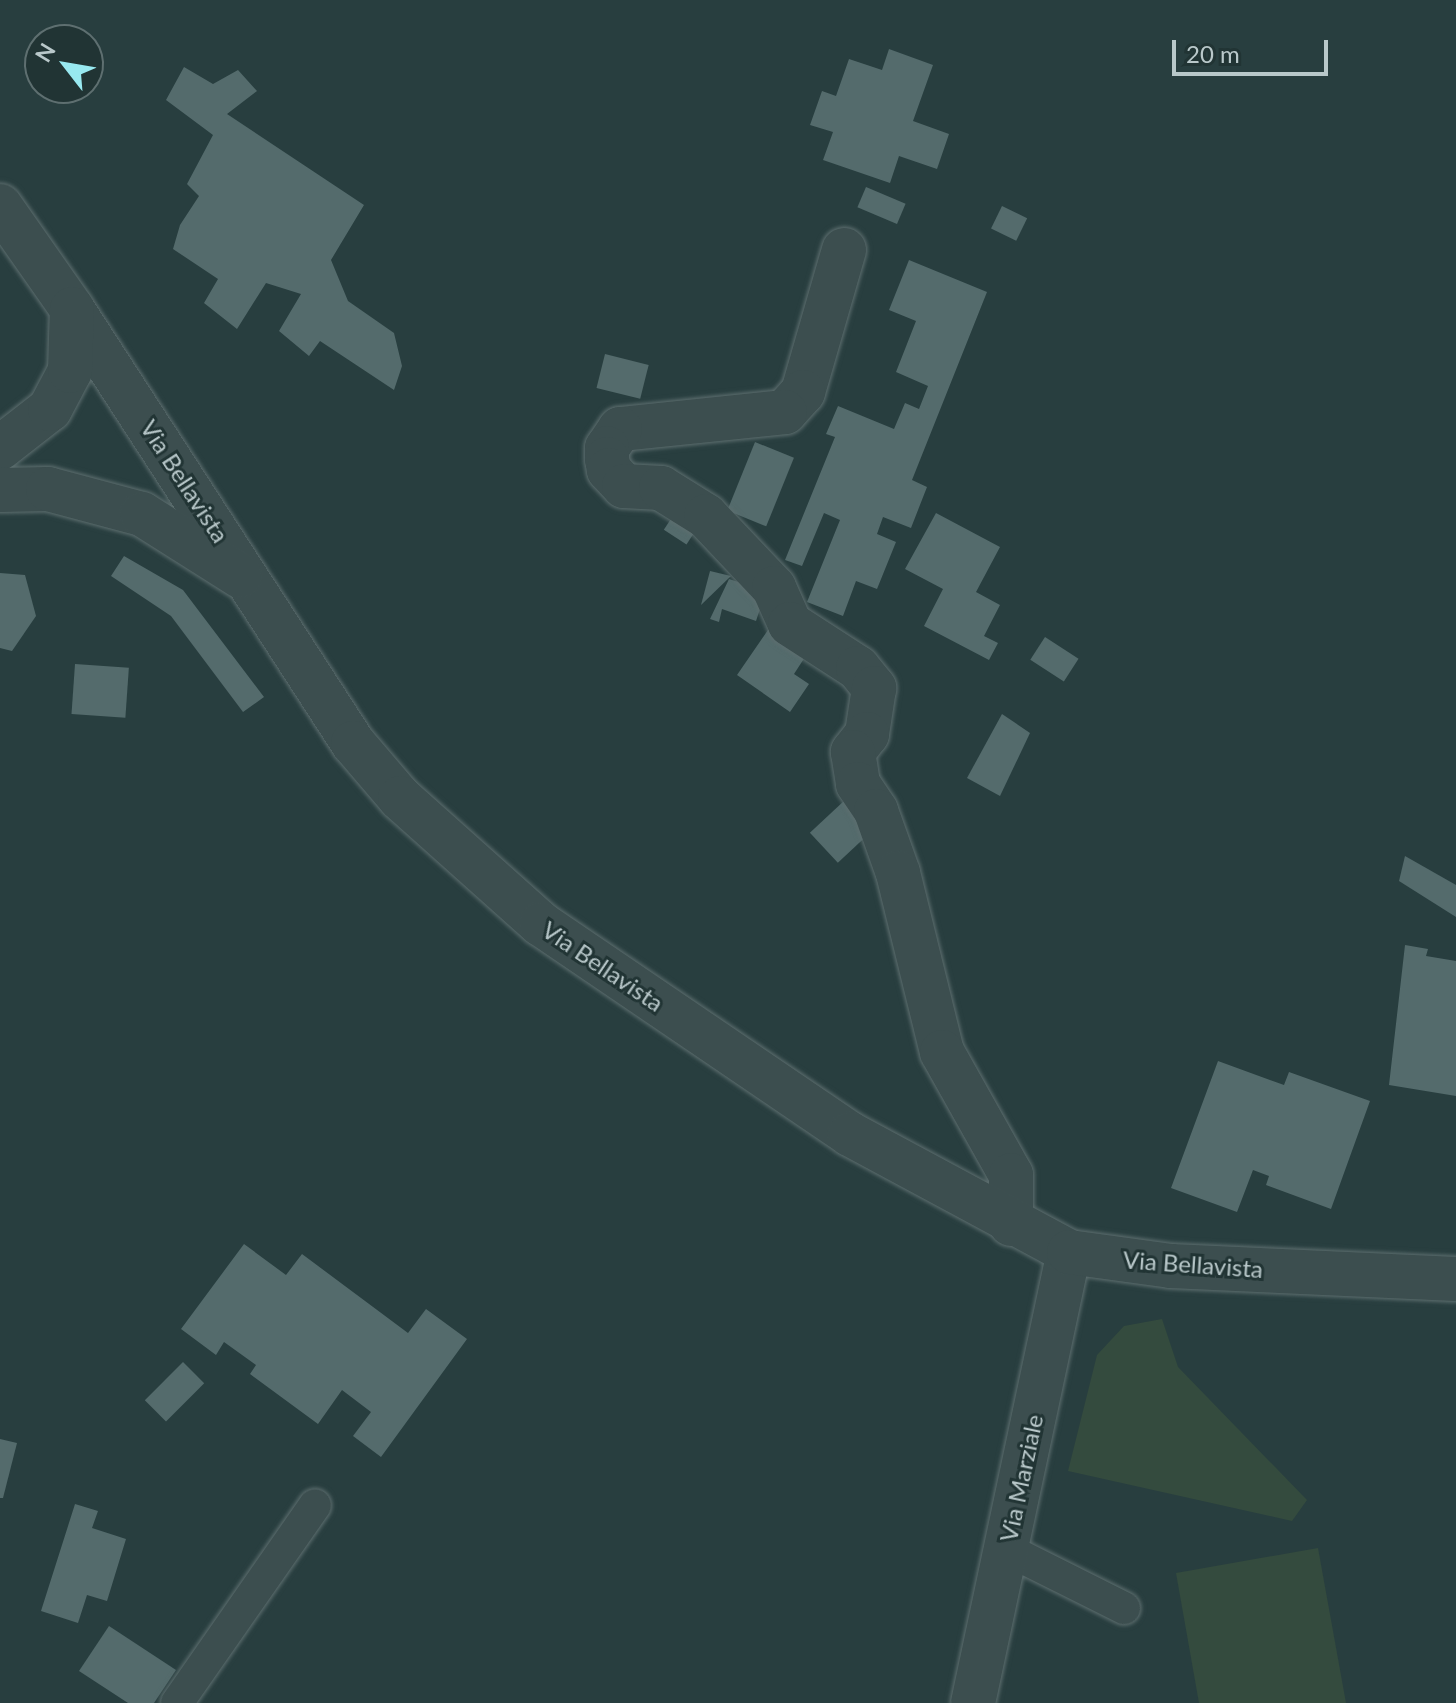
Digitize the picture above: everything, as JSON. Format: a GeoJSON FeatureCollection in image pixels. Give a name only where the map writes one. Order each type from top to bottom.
{"type":"FeatureCollection","features":[{"type":"Feature","properties":{"kind":"street","name":"Via Bellavista"},"geometry":{"type":"LineString","coordinates":[[0,206],[13,237],[72,309],[253,584],[353,743],[400,798],[541,924],[850,1134],[1011,1224],[1069,1252],[1171,1266],[1456,1279]]}},
{"type":"Feature","properties":{"kind":"street"},"geometry":{"type":"LineString","coordinates":[[844,250],[803,392],[785,412],[620,429],[607,448],[607,459],[609,470],[624,486],[661,488],[706,516],[774,588],[790,624],[858,668],[874,688],[867,734],[853,752],[858,784],[876,811],[898,873],[942,1052],[1011,1175],[1011,1224]]}},
{"type":"Feature","properties":{"kind":"street"},"geometry":{"type":"LineString","coordinates":[[0,448],[50,409],[70,371],[72,309]]}},
{"type":"Feature","properties":{"kind":"street"},"geometry":{"type":"LineString","coordinates":[[0,490],[48,489],[142,514],[253,584]]}},
{"type":"Feature","properties":{"kind":"street","name":"Via Marziale"},"geometry":{"type":"LineString","coordinates":[[973,1703],[1069,1252]]}},
{"type":"Feature","properties":{"kind":"lane"},"geometry":{"type":"LineString","coordinates":[[177,1703],[315,1505]]}},
{"type":"Feature","properties":{"kind":"lane"},"geometry":{"type":"LineString","coordinates":[[1006,1549],[1124,1608]]}},
{"type":"Feature","properties":{"kind":"green space"},"geometry":{"type":"Polygon","coordinates":[[[1162,1319],[1178,1367],[1307,1500],[1292,1521],[1068,1471],[1097,1355],[1124,1326],[1162,1319]]]}},
{"type":"Feature","properties":{"kind":"green space"},"geometry":{"type":"Polygon","coordinates":[[[1318,1548],[1346,1703],[1199,1703],[1176,1573],[1318,1548]]]}},
{"type":"Feature","properties":{"kind":"building"},"geometry":{"type":"Polygon","coordinates":[[[889,49],[933,65],[913,121],[949,134],[937,169],[899,156],[890,183],[823,160],[833,132],[810,125],[822,91],[836,96],[849,59],[882,70],[889,49]]]}},
{"type":"Feature","properties":{"kind":"building"},"geometry":{"type":"Polygon","coordinates":[[[184,67],[213,84],[238,70],[257,91],[227,114],[364,205],[331,260],[348,301],[394,333],[402,366],[394,390],[320,341],[309,356],[279,331],[301,294],[266,283],[237,329],[204,303],[218,279],[173,249],[180,225],[199,196],[187,184],[213,135],[166,100],[184,67]]]}},
{"type":"Feature","properties":{"kind":"building"},"geometry":{"type":"Polygon","coordinates":[[[866,187],[906,204],[897,224],[857,207],[866,187]]]}},
{"type":"Feature","properties":{"kind":"building"},"geometry":{"type":"Polygon","coordinates":[[[1002,206],[1027,218],[1016,241],[991,228],[1002,206]]]}},
{"type":"Feature","properties":{"kind":"building"},"geometry":{"type":"Polygon","coordinates":[[[909,260],[987,292],[912,480],[927,487],[911,528],[883,517],[877,534],[896,542],[877,589],[856,581],[843,616],[807,602],[840,520],[824,513],[802,566],[785,560],[835,437],[826,434],[838,406],[894,429],[905,403],[919,409],[928,386],[896,372],[916,321],[889,310],[909,260]]]}},
{"type":"Feature","properties":{"kind":"building"},"geometry":{"type":"Polygon","coordinates":[[[605,354],[649,365],[640,399],[597,388],[605,354]]]}},
{"type":"Feature","properties":{"kind":"building"},"geometry":{"type":"Polygon","coordinates":[[[755,442],[794,458],[766,526],[727,511],[755,442]]]}},
{"type":"Feature","properties":{"kind":"building"},"geometry":{"type":"Polygon","coordinates":[[[678,508],[701,523],[686,545],[664,530],[678,508]]]}},
{"type":"Feature","properties":{"kind":"building"},"geometry":{"type":"Polygon","coordinates":[[[936,513],[1000,547],[976,592],[1000,605],[984,636],[998,643],[989,660],[924,626],[943,589],[905,569],[936,513]]]}},
{"type":"Feature","properties":{"kind":"building"},"geometry":{"type":"Polygon","coordinates":[[[124,556],[183,590],[264,697],[243,712],[171,616],[111,576],[124,556]]]}},
{"type":"Feature","properties":{"kind":"building"},"geometry":{"type":"Polygon","coordinates":[[[710,571],[731,576],[701,605],[710,571]]]}},
{"type":"Feature","properties":{"kind":"building"},"geometry":{"type":"Polygon","coordinates":[[[0,573],[25,575],[36,616],[12,651],[0,648],[0,573]]]}},
{"type":"Feature","properties":{"kind":"building"},"geometry":{"type":"Polygon","coordinates":[[[729,579],[766,591],[756,621],[722,609],[719,622],[710,619],[729,579]]]}},
{"type":"Feature","properties":{"kind":"building"},"geometry":{"type":"Polygon","coordinates":[[[770,627],[807,654],[794,674],[809,684],[790,712],[737,675],[770,627]]]}},
{"type":"Feature","properties":{"kind":"building"},"geometry":{"type":"Polygon","coordinates":[[[1045,637],[1079,659],[1064,681],[1030,660],[1045,637]]]}},
{"type":"Feature","properties":{"kind":"building"},"geometry":{"type":"Polygon","coordinates":[[[75,664],[129,668],[125,718],[72,714],[75,664]]]}},
{"type":"Feature","properties":{"kind":"building"},"geometry":{"type":"Polygon","coordinates":[[[1002,714],[1030,733],[1000,796],[967,778],[1002,714]]]}},
{"type":"Feature","properties":{"kind":"building"},"geometry":{"type":"Polygon","coordinates":[[[845,800],[873,830],[838,863],[810,833],[845,800]]]}},
{"type":"Feature","properties":{"kind":"building"},"geometry":{"type":"Polygon","coordinates":[[[1405,856],[1456,885],[1456,917],[1399,881],[1405,856]]]}},
{"type":"Feature","properties":{"kind":"building"},"geometry":{"type":"Polygon","coordinates":[[[1405,945],[1428,949],[1426,956],[1456,961],[1456,1096],[1389,1085],[1405,945]]]}},
{"type":"Feature","properties":{"kind":"building"},"geometry":{"type":"Polygon","coordinates":[[[1218,1061],[1284,1085],[1289,1072],[1370,1101],[1331,1209],[1266,1185],[1269,1176],[1253,1170],[1237,1212],[1171,1188],[1218,1061]]]}},
{"type":"Feature","properties":{"kind":"building"},"geometry":{"type":"Polygon","coordinates":[[[244,1244],[286,1275],[302,1254],[408,1333],[426,1309],[467,1339],[381,1457],[353,1436],[371,1412],[342,1390],[318,1424],[250,1374],[256,1365],[224,1342],[216,1355],[181,1329],[244,1244]]]}},
{"type":"Feature","properties":{"kind":"building"},"geometry":{"type":"Polygon","coordinates":[[[183,1362],[204,1383],[166,1421],[145,1400],[183,1362]]]}},
{"type":"Feature","properties":{"kind":"building"},"geometry":{"type":"Polygon","coordinates":[[[0,1439],[17,1443],[3,1498],[0,1498],[0,1439]]]}},
{"type":"Feature","properties":{"kind":"building"},"geometry":{"type":"Polygon","coordinates":[[[75,1504],[98,1511],[92,1528],[126,1539],[107,1601],[87,1595],[78,1623],[41,1611],[75,1504]]]}},
{"type":"Feature","properties":{"kind":"building"},"geometry":{"type":"Polygon","coordinates":[[[109,1626],[176,1670],[154,1703],[128,1703],[79,1671],[109,1626]]]}}]}
